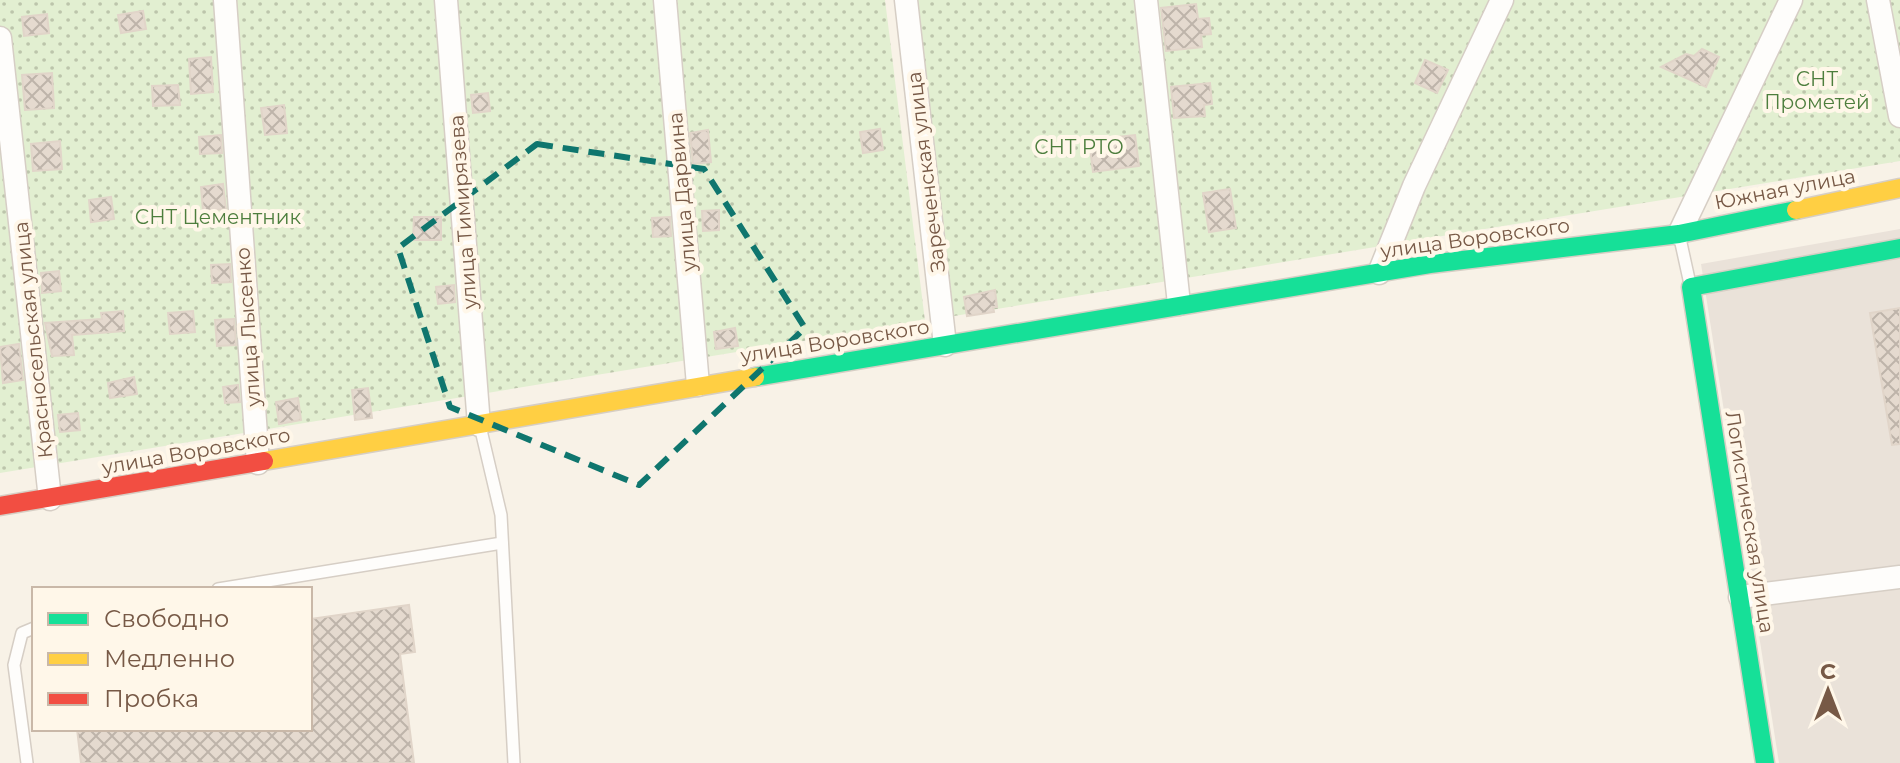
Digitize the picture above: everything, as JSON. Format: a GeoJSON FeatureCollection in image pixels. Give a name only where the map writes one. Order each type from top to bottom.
{"type":"FeatureCollection","features":[{"type":"Feature","properties":{"kind":"street","name":"улица Лысенко"},"geometry":{"type":"LineString","coordinates":[[225,0],[258,463]]}},
{"type":"Feature","properties":{"kind":"street","name":"улица Тимирязева"},"geometry":{"type":"LineString","coordinates":[[446,0],[479,425]]}},
{"type":"Feature","properties":{"kind":"street","name":"улица Дарвина"},"geometry":{"type":"LineString","coordinates":[[665,0],[698,385]]}},
{"type":"Feature","properties":{"kind":"street","name":"Зареченская улица"},"geometry":{"type":"LineString","coordinates":[[906,0],[945,345]]}},
{"type":"Feature","properties":{"kind":"street"},"geometry":{"type":"LineString","coordinates":[[1146,0],[1179,304]]}},
{"type":"Feature","properties":{"kind":"street"},"geometry":{"type":"LineString","coordinates":[[1379,273],[1414,186],[1502,0]]}},
{"type":"Feature","properties":{"kind":"street"},"geometry":{"type":"LineString","coordinates":[[1679,234],[1791,0]]}},
{"type":"Feature","properties":{"kind":"street"},"geometry":{"type":"LineString","coordinates":[[1878,0],[1900,116]]}},
{"type":"Feature","properties":{"kind":"street","name":"Красносельская улица"},"geometry":{"type":"LineString","coordinates":[[0,38],[50,499]]}},
{"type":"Feature","properties":{"kind":"street","name":"Южная улица"},"geometry":{"type":"LineString","coordinates":[[1679,234],[1900,188]]}},
{"type":"Feature","properties":{"kind":"street","name":"улица Воровского"},"geometry":{"type":"LineString","coordinates":[[0,506],[1179,304],[1379,273],[1679,234]]}},
{"type":"Feature","properties":{"kind":"street"},"geometry":{"type":"LineString","coordinates":[[1691,287],[1900,248]]}},
{"type":"Feature","properties":{"kind":"street","name":"Логистическая улица"},"geometry":{"type":"LineString","coordinates":[[1691,287],[1765,763]]}},
{"type":"Feature","properties":{"kind":"street"},"geometry":{"type":"LineString","coordinates":[[1740,597],[1900,577]]}},
{"type":"Feature","properties":{"kind":"lane"},"geometry":{"type":"LineString","coordinates":[[1679,234],[1691,287]]}},
{"type":"Feature","properties":{"kind":"lane"},"geometry":{"type":"LineString","coordinates":[[479,425],[501,515],[514,763]]}},
{"type":"Feature","properties":{"kind":"lane"},"geometry":{"type":"LineString","coordinates":[[230,587],[502,543]]}},
{"type":"Feature","properties":{"kind":"lane"},"geometry":{"type":"LineString","coordinates":[[27,763],[14,665],[22,633],[32,629]]}},
{"type":"Feature","properties":{"kind":"highlighted area"},"geometry":{"type":"Polygon","coordinates":[[[537,144],[704,169],[805,328],[639,485],[450,407],[398,248],[537,144]]]}},
{"type":"Feature","properties":{"kind":"shaded area"},"geometry":{"type":"Polygon","coordinates":[[[1900,229],[1900,763],[1779,763],[1701,264],[1900,229]]]}},
{"type":"Feature","properties":{"kind":"green space","name":"СНТ Цементник"},"geometry":{"type":"Polygon","coordinates":[[[0,0],[885,0],[925,321],[0,473],[0,0]]]}},
{"type":"Feature","properties":{"kind":"green space","name":"СНТ РТО"},"geometry":{"type":"Polygon","coordinates":[[[914,0],[1900,0],[1900,161],[948,317],[914,0]]]}},
{"type":"Feature","properties":{"kind":"building"},"geometry":{"type":"Polygon","coordinates":[[[1196,4],[1198,19],[1209,18],[1211,34],[1201,35],[1202,47],[1166,51],[1161,8],[1196,4]]]}},
{"type":"Feature","properties":{"kind":"building"},"geometry":{"type":"Polygon","coordinates":[[[143,11],[146,29],[121,33],[118,15],[143,11]]]}},
{"type":"Feature","properties":{"kind":"building"},"geometry":{"type":"Polygon","coordinates":[[[47,14],[49,33],[24,36],[22,17],[47,14]]]}},
{"type":"Feature","properties":{"kind":"building"},"geometry":{"type":"Polygon","coordinates":[[[1702,49],[1719,57],[1706,87],[1661,67],[1686,54],[1694,56],[1702,49]]]}},
{"type":"Feature","properties":{"kind":"building"},"geometry":{"type":"Polygon","coordinates":[[[211,57],[213,92],[191,94],[189,59],[211,57]]]}},
{"type":"Feature","properties":{"kind":"building"},"geometry":{"type":"Polygon","coordinates":[[[1425,60],[1448,70],[1437,93],[1415,83],[1425,60]]]}},
{"type":"Feature","properties":{"kind":"building"},"geometry":{"type":"Polygon","coordinates":[[[52,73],[54,108],[25,110],[22,75],[52,73]]]}},
{"type":"Feature","properties":{"kind":"building"},"geometry":{"type":"Polygon","coordinates":[[[1210,83],[1212,104],[1204,105],[1205,116],[1174,118],[1171,87],[1210,83]]]}},
{"type":"Feature","properties":{"kind":"building"},"geometry":{"type":"Polygon","coordinates":[[[178,85],[180,105],[153,106],[152,86],[178,85]]]}},
{"type":"Feature","properties":{"kind":"building"},"geometry":{"type":"Polygon","coordinates":[[[488,93],[490,111],[473,113],[471,95],[488,93]]]}},
{"type":"Feature","properties":{"kind":"building"},"geometry":{"type":"Polygon","coordinates":[[[284,105],[287,133],[265,135],[261,108],[284,105]]]}},
{"type":"Feature","properties":{"kind":"building"},"geometry":{"type":"Polygon","coordinates":[[[880,129],[883,150],[863,153],[860,132],[880,129]]]}},
{"type":"Feature","properties":{"kind":"building"},"geometry":{"type":"Polygon","coordinates":[[[708,130],[711,162],[693,164],[690,133],[708,130]]]}},
{"type":"Feature","properties":{"kind":"building"},"geometry":{"type":"Polygon","coordinates":[[[221,135],[222,153],[200,154],[199,137],[221,135]]]}},
{"type":"Feature","properties":{"kind":"building"},"geometry":{"type":"Polygon","coordinates":[[[1135,135],[1139,166],[1093,172],[1089,140],[1135,135]]]}},
{"type":"Feature","properties":{"kind":"building"},"geometry":{"type":"Polygon","coordinates":[[[60,141],[62,169],[33,171],[31,144],[60,141]]]}},
{"type":"Feature","properties":{"kind":"building"},"geometry":{"type":"Polygon","coordinates":[[[223,184],[226,209],[203,211],[201,187],[223,184]]]}},
{"type":"Feature","properties":{"kind":"building"},"geometry":{"type":"Polygon","coordinates":[[[1230,189],[1236,228],[1209,232],[1203,193],[1230,189]]]}},
{"type":"Feature","properties":{"kind":"building"},"geometry":{"type":"Polygon","coordinates":[[[111,197],[114,219],[91,222],[89,200],[111,197]]]}},
{"type":"Feature","properties":{"kind":"building"},"geometry":{"type":"Polygon","coordinates":[[[719,210],[719,230],[703,231],[702,211],[719,210]]]}},
{"type":"Feature","properties":{"kind":"building"},"geometry":{"type":"Polygon","coordinates":[[[414,217],[441,217],[441,240],[413,240],[414,217]]]}},
{"type":"Feature","properties":{"kind":"building"},"geometry":{"type":"Polygon","coordinates":[[[670,217],[671,236],[653,237],[652,218],[670,217]]]}},
{"type":"Feature","properties":{"kind":"building"},"geometry":{"type":"Polygon","coordinates":[[[230,264],[231,282],[212,283],[211,265],[230,264]]]}},
{"type":"Feature","properties":{"kind":"building"},"geometry":{"type":"Polygon","coordinates":[[[59,271],[61,291],[42,293],[41,273],[59,271]]]}},
{"type":"Feature","properties":{"kind":"building"},"geometry":{"type":"Polygon","coordinates":[[[454,285],[455,302],[438,304],[436,287],[454,285]]]}},
{"type":"Feature","properties":{"kind":"building"},"geometry":{"type":"Polygon","coordinates":[[[995,290],[997,307],[993,307],[994,312],[967,316],[964,297],[995,290]]]}},
{"type":"Feature","properties":{"kind":"building"},"geometry":{"type":"Polygon","coordinates":[[[1900,308],[1900,444],[1892,445],[1870,313],[1900,308]]]}},
{"type":"Feature","properties":{"kind":"building"},"geometry":{"type":"Polygon","coordinates":[[[123,311],[124,331],[72,335],[74,355],[52,356],[45,323],[102,319],[101,313],[123,311]]]}},
{"type":"Feature","properties":{"kind":"building"},"geometry":{"type":"Polygon","coordinates":[[[193,311],[195,332],[170,334],[168,313],[193,311]]]}},
{"type":"Feature","properties":{"kind":"building"},"geometry":{"type":"Polygon","coordinates":[[[234,319],[236,345],[217,346],[215,320],[234,319]]]}},
{"type":"Feature","properties":{"kind":"building"},"geometry":{"type":"Polygon","coordinates":[[[735,328],[738,346],[716,349],[714,332],[735,328]]]}},
{"type":"Feature","properties":{"kind":"building"},"geometry":{"type":"Polygon","coordinates":[[[19,344],[23,380],[3,383],[0,347],[19,344]]]}},
{"type":"Feature","properties":{"kind":"building"},"geometry":{"type":"Polygon","coordinates":[[[134,377],[137,394],[110,398],[108,383],[134,377]]]}},
{"type":"Feature","properties":{"kind":"building"},"geometry":{"type":"Polygon","coordinates":[[[238,385],[240,402],[225,403],[223,387],[238,385]]]}},
{"type":"Feature","properties":{"kind":"building"},"geometry":{"type":"Polygon","coordinates":[[[368,388],[372,418],[355,420],[352,390],[368,388]]]}},
{"type":"Feature","properties":{"kind":"building"},"geometry":{"type":"Polygon","coordinates":[[[298,398],[301,420],[279,424],[276,402],[298,398]]]}},
{"type":"Feature","properties":{"kind":"building"},"geometry":{"type":"Polygon","coordinates":[[[78,413],[80,430],[60,432],[58,415],[78,413]]]}},
{"type":"Feature","properties":{"kind":"building"},"geometry":{"type":"Polygon","coordinates":[[[409,605],[415,652],[400,654],[414,763],[81,763],[77,731],[312,731],[312,619],[409,605]]]}},
{"type":"Feature","properties":{"kind":"traffic: fast"},"geometry":{"type":"LineString","coordinates":[[755,377],[1430,264],[1679,234],[1796,210]]}},
{"type":"Feature","properties":{"kind":"traffic: fast"},"geometry":{"type":"LineString","coordinates":[[1765,763],[1691,287],[1900,248]]}},
{"type":"Feature","properties":{"kind":"traffic: slow"},"geometry":{"type":"LineString","coordinates":[[1796,210],[1900,188]]}},
{"type":"Feature","properties":{"kind":"traffic: slow"},"geometry":{"type":"LineString","coordinates":[[264,461],[755,377]]}},
{"type":"Feature","properties":{"kind":"traffic: jam"},"geometry":{"type":"LineString","coordinates":[[0,506],[264,461]]}},
{"type":"Feature","properties":{"kind":"park label","name":"СНТ Прометей"},"geometry":{"type":"Point","coordinates":[1817,90]}}]}
